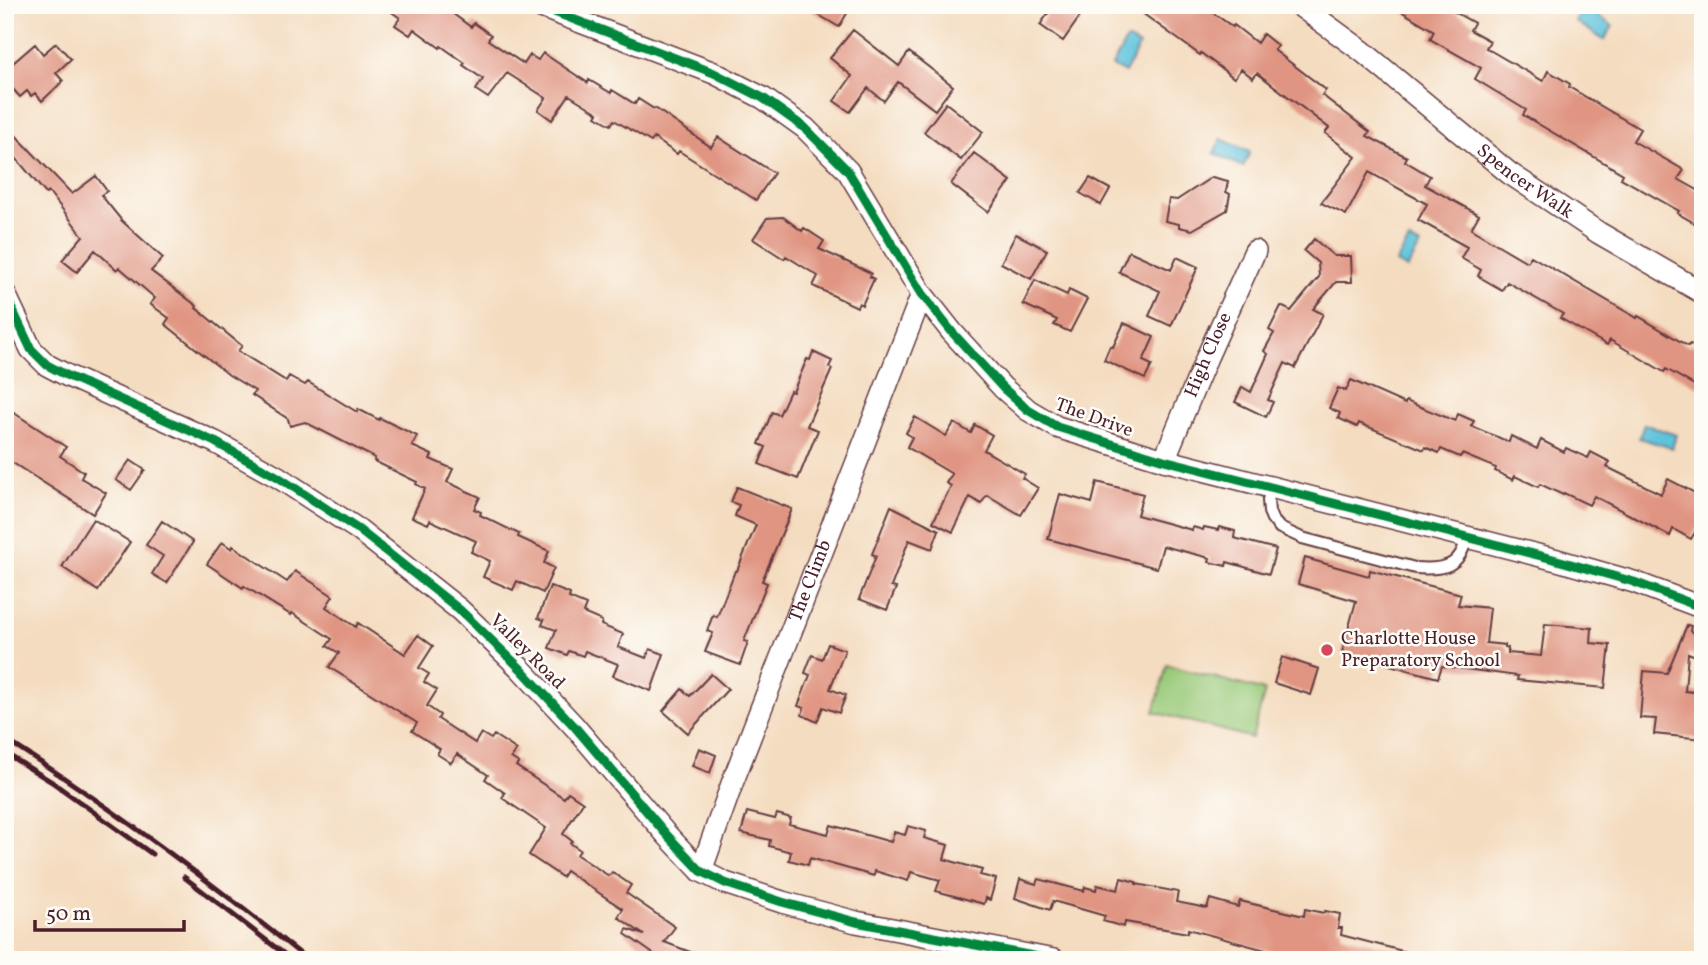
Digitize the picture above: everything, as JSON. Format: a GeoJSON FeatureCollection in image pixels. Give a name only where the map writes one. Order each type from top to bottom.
{"type":"FeatureCollection","features":[{"type":"Feature","properties":{"kind":"street","name":"The Drive"},"geometry":{"type":"LineString","coordinates":[[536,5],[714,73],[763,98],[805,128],[848,171],[922,294],[952,332],[1003,388],[1028,410],[1057,428],[1164,460],[1634,582],[1703,608]]}},
{"type":"Feature","properties":{"kind":"street","name":"Spencer Walk"},"geometry":{"type":"LineString","coordinates":[[1299,5],[1362,51],[1509,173],[1599,233],[1703,293]]}},
{"type":"Feature","properties":{"kind":"street","name":"High Close"},"geometry":{"type":"LineString","coordinates":[[1164,460],[1255,251]]}},
{"type":"Feature","properties":{"kind":"street","name":"Valley Road"},"geometry":{"type":"LineString","coordinates":[[5,294],[31,349],[47,365],[215,442],[278,477],[359,530],[460,610],[520,668],[575,727],[701,871],[725,883],[856,922],[1054,960]]}},
{"type":"Feature","properties":{"kind":"street","name":"The Climb"},"geometry":{"type":"LineString","coordinates":[[701,871],[733,781],[922,294]]}},
{"type":"Feature","properties":{"kind":"lane"},"geometry":{"type":"LineString","coordinates":[[1271,486],[1269,512],[1280,528],[1302,538],[1415,568],[1433,569],[1448,565],[1459,558],[1467,537]]}},
{"type":"Feature","properties":{"kind":"green space"},"geometry":{"type":"Polygon","coordinates":[[[1167,665],[1265,691],[1252,738],[1154,712],[1167,665]]]}},
{"type":"Feature","properties":{"kind":"water"},"geometry":{"type":"Polygon","coordinates":[[[1584,7],[1613,26],[1604,40],[1575,21],[1584,7]]]}},
{"type":"Feature","properties":{"kind":"water"},"geometry":{"type":"Polygon","coordinates":[[[1127,39],[1139,46],[1125,73],[1112,66],[1127,39]]]}},
{"type":"Feature","properties":{"kind":"water"},"geometry":{"type":"Polygon","coordinates":[[[1221,139],[1250,152],[1243,167],[1214,153],[1221,139]]]}},
{"type":"Feature","properties":{"kind":"water"},"geometry":{"type":"Polygon","coordinates":[[[1409,240],[1420,246],[1407,269],[1396,263],[1409,240]]]}},
{"type":"Feature","properties":{"kind":"water"},"geometry":{"type":"Polygon","coordinates":[[[1644,424],[1676,435],[1672,448],[1639,438],[1644,424]]]}},
{"type":"Feature","properties":{"kind":"building"},"geometry":{"type":"Polygon","coordinates":[[[382,5],[441,5],[471,27],[474,23],[491,35],[488,40],[524,64],[530,55],[538,60],[543,53],[588,83],[589,80],[611,93],[612,90],[635,104],[638,99],[655,108],[711,147],[718,137],[774,173],[756,200],[654,138],[651,142],[614,120],[611,125],[596,116],[598,113],[569,95],[552,120],[538,110],[546,98],[507,73],[488,98],[476,90],[483,79],[463,65],[465,63],[414,29],[410,35],[395,25],[400,18],[382,5]]]}},
{"type":"Feature","properties":{"kind":"building"},"geometry":{"type":"Polygon","coordinates":[[[802,5],[852,5],[839,27],[802,5]]]}},
{"type":"Feature","properties":{"kind":"building"},"geometry":{"type":"Polygon","coordinates":[[[1054,5],[1088,5],[1063,41],[1040,25],[1054,5]]]}},
{"type":"Feature","properties":{"kind":"building"},"geometry":{"type":"Polygon","coordinates":[[[1131,5],[1202,5],[1257,43],[1263,34],[1278,46],[1274,50],[1326,90],[1322,95],[1370,132],[1367,136],[1407,157],[1405,161],[1430,176],[1425,185],[1479,215],[1471,229],[1527,262],[1531,256],[1637,318],[1638,316],[1688,346],[1690,344],[1703,351],[1703,390],[1666,369],[1664,372],[1610,340],[1607,345],[1560,318],[1563,314],[1507,282],[1502,290],[1478,276],[1481,270],[1461,258],[1467,247],[1418,220],[1427,204],[1369,172],[1346,215],[1321,203],[1356,157],[1325,133],[1329,128],[1257,73],[1253,78],[1241,69],[1234,78],[1131,5]]]}},
{"type":"Feature","properties":{"kind":"building"},"geometry":{"type":"Polygon","coordinates":[[[1391,5],[1442,5],[1474,23],[1470,30],[1490,41],[1486,48],[1543,81],[1548,71],[1570,84],[1569,87],[1640,129],[1633,141],[1684,170],[1678,179],[1703,193],[1703,228],[1621,178],[1623,174],[1523,115],[1526,110],[1475,79],[1481,68],[1430,39],[1434,31],[1391,5]]]}},
{"type":"Feature","properties":{"kind":"building"},"geometry":{"type":"Polygon","coordinates":[[[853,30],[899,66],[909,52],[953,86],[935,110],[898,82],[884,101],[868,88],[850,112],[834,101],[852,76],[830,58],[853,30]]]}},
{"type":"Feature","properties":{"kind":"building"},"geometry":{"type":"Polygon","coordinates":[[[56,43],[71,59],[56,73],[63,81],[42,101],[35,93],[31,96],[27,91],[20,97],[5,80],[5,70],[35,44],[43,54],[56,43]]]}},
{"type":"Feature","properties":{"kind":"building"},"geometry":{"type":"Polygon","coordinates":[[[946,103],[983,132],[961,160],[924,132],[946,103]]]}},
{"type":"Feature","properties":{"kind":"building"},"geometry":{"type":"Polygon","coordinates":[[[5,124],[72,194],[96,176],[107,191],[101,195],[122,221],[163,258],[151,271],[197,306],[196,308],[242,346],[238,351],[286,381],[289,376],[305,385],[308,382],[357,412],[358,409],[417,436],[412,446],[432,455],[430,459],[453,469],[447,482],[480,497],[474,509],[481,512],[480,515],[549,551],[544,563],[554,568],[543,593],[517,581],[513,590],[483,577],[490,561],[471,552],[476,541],[430,520],[428,524],[412,517],[425,489],[416,484],[417,482],[305,422],[290,426],[288,419],[252,395],[255,391],[229,375],[165,324],[169,318],[150,304],[155,298],[95,250],[77,272],[62,260],[83,236],[49,192],[46,194],[5,145],[5,124]]]}},
{"type":"Feature","properties":{"kind":"building"},"geometry":{"type":"Polygon","coordinates":[[[974,153],[1011,181],[988,212],[951,184],[974,153]]]}},
{"type":"Feature","properties":{"kind":"building"},"geometry":{"type":"Polygon","coordinates":[[[1212,177],[1228,181],[1226,192],[1230,194],[1227,210],[1192,230],[1165,221],[1169,199],[1177,200],[1212,177]]]}},
{"type":"Feature","properties":{"kind":"building"},"geometry":{"type":"Polygon","coordinates":[[[1090,178],[1110,189],[1101,205],[1080,193],[1090,178]]]}},
{"type":"Feature","properties":{"kind":"building"},"geometry":{"type":"Polygon","coordinates":[[[783,217],[802,231],[804,228],[824,241],[819,249],[871,273],[870,277],[874,279],[862,305],[859,303],[857,307],[813,286],[818,276],[753,239],[767,218],[783,217]]]}},
{"type":"Feature","properties":{"kind":"building"},"geometry":{"type":"Polygon","coordinates":[[[1016,234],[1047,250],[1031,279],[1001,263],[1016,234]]]}},
{"type":"Feature","properties":{"kind":"building"},"geometry":{"type":"Polygon","coordinates":[[[1314,239],[1334,256],[1351,256],[1352,282],[1336,282],[1313,309],[1323,314],[1295,368],[1285,363],[1268,400],[1273,402],[1266,417],[1235,402],[1242,387],[1251,392],[1268,354],[1264,351],[1274,333],[1269,330],[1281,306],[1291,311],[1319,277],[1318,263],[1304,251],[1314,239]]]}},
{"type":"Feature","properties":{"kind":"building"},"geometry":{"type":"Polygon","coordinates":[[[1129,251],[1171,270],[1177,257],[1198,267],[1171,326],[1149,316],[1160,291],[1119,272],[1129,251]]]}},
{"type":"Feature","properties":{"kind":"building"},"geometry":{"type":"Polygon","coordinates":[[[1035,280],[1067,295],[1069,290],[1087,299],[1070,332],[1054,325],[1057,320],[1023,304],[1035,280]]]}},
{"type":"Feature","properties":{"kind":"building"},"geometry":{"type":"Polygon","coordinates":[[[1124,323],[1154,337],[1143,361],[1152,365],[1145,379],[1104,360],[1124,323]]]}},
{"type":"Feature","properties":{"kind":"building"},"geometry":{"type":"Polygon","coordinates":[[[813,352],[832,361],[829,367],[832,369],[807,426],[818,430],[798,479],[759,464],[766,447],[759,444],[772,412],[779,415],[813,352]]]}},
{"type":"Feature","properties":{"kind":"building"},"geometry":{"type":"Polygon","coordinates":[[[1351,380],[1405,404],[1406,401],[1455,421],[1458,414],[1474,421],[1471,426],[1509,442],[1511,436],[1537,449],[1541,440],[1564,452],[1566,448],[1588,458],[1591,452],[1610,462],[1607,467],[1661,494],[1668,479],[1703,497],[1703,532],[1697,529],[1691,539],[1673,529],[1670,536],[1594,496],[1589,505],[1540,484],[1538,487],[1515,476],[1513,480],[1495,471],[1496,468],[1462,454],[1460,457],[1441,449],[1439,453],[1425,447],[1424,450],[1359,423],[1357,427],[1338,418],[1340,413],[1329,408],[1338,388],[1346,391],[1351,380]]]}},
{"type":"Feature","properties":{"kind":"building"},"geometry":{"type":"Polygon","coordinates":[[[5,407],[66,447],[60,456],[84,472],[81,478],[106,493],[93,514],[5,458],[5,407]]]}},
{"type":"Feature","properties":{"kind":"building"},"geometry":{"type":"Polygon","coordinates":[[[915,417],[946,436],[954,423],[971,433],[975,425],[992,435],[984,450],[1025,474],[1022,478],[1038,488],[1021,515],[987,495],[981,504],[970,497],[953,532],[933,522],[951,486],[946,483],[952,474],[907,447],[912,437],[906,433],[915,417]]]}},
{"type":"Feature","properties":{"kind":"building"},"geometry":{"type":"Polygon","coordinates":[[[130,460],[145,470],[131,490],[116,480],[130,460]]]}},
{"type":"Feature","properties":{"kind":"building"},"geometry":{"type":"Polygon","coordinates":[[[1097,482],[1143,494],[1137,515],[1192,530],[1193,527],[1203,530],[1204,527],[1218,530],[1219,527],[1235,531],[1234,538],[1276,549],[1269,574],[1227,562],[1226,566],[1209,562],[1210,558],[1163,546],[1157,568],[1048,539],[1060,494],[1092,503],[1097,482]]]}},
{"type":"Feature","properties":{"kind":"building"},"geometry":{"type":"Polygon","coordinates":[[[737,487],[792,509],[762,581],[767,583],[744,641],[748,642],[740,665],[705,652],[713,633],[707,631],[713,615],[717,617],[756,525],[735,516],[739,505],[731,502],[737,487]]]}},
{"type":"Feature","properties":{"kind":"building"},"geometry":{"type":"Polygon","coordinates":[[[891,506],[939,530],[932,549],[909,540],[891,587],[896,588],[887,610],[859,599],[876,556],[872,554],[891,506]]]}},
{"type":"Feature","properties":{"kind":"building"},"geometry":{"type":"Polygon","coordinates":[[[93,519],[130,542],[98,591],[62,567],[93,519]]]}},
{"type":"Feature","properties":{"kind":"building"},"geometry":{"type":"Polygon","coordinates":[[[162,521],[193,542],[167,583],[152,574],[163,556],[146,545],[162,521]]]}},
{"type":"Feature","properties":{"kind":"building"},"geometry":{"type":"Polygon","coordinates":[[[222,542],[232,549],[233,546],[287,582],[295,571],[333,596],[326,607],[356,627],[358,623],[405,654],[418,635],[433,646],[419,668],[429,674],[424,682],[437,690],[427,706],[440,715],[438,719],[475,743],[481,733],[491,739],[494,735],[517,750],[511,758],[519,763],[516,766],[564,798],[568,792],[583,802],[563,834],[580,850],[577,855],[609,876],[612,872],[631,885],[626,893],[675,927],[664,942],[706,960],[662,960],[625,934],[627,929],[644,935],[618,917],[623,909],[566,871],[562,877],[529,855],[546,828],[502,798],[505,793],[485,779],[488,775],[457,754],[451,763],[437,754],[440,749],[412,731],[417,723],[329,667],[339,653],[327,646],[332,639],[207,564],[222,542]]]}},
{"type":"Feature","properties":{"kind":"building"},"geometry":{"type":"Polygon","coordinates":[[[1305,558],[1369,576],[1370,570],[1461,594],[1458,605],[1490,608],[1486,643],[1505,645],[1508,653],[1541,656],[1545,624],[1592,628],[1591,643],[1610,645],[1605,688],[1517,680],[1518,676],[1442,666],[1438,678],[1342,652],[1356,601],[1298,584],[1305,558]]]}},
{"type":"Feature","properties":{"kind":"building"},"geometry":{"type":"Polygon","coordinates":[[[550,586],[570,594],[569,598],[586,605],[583,613],[602,621],[601,625],[623,634],[618,647],[646,658],[650,649],[664,654],[651,691],[613,676],[618,664],[585,651],[583,656],[569,651],[567,655],[549,648],[556,630],[542,625],[544,620],[538,618],[550,586]]]}},
{"type":"Feature","properties":{"kind":"building"},"geometry":{"type":"Polygon","coordinates":[[[1687,625],[1691,626],[1690,631],[1703,637],[1703,659],[1688,653],[1685,691],[1703,693],[1703,739],[1654,734],[1656,719],[1640,718],[1644,671],[1667,673],[1687,625]]]}},
{"type":"Feature","properties":{"kind":"building"},"geometry":{"type":"Polygon","coordinates":[[[828,644],[845,650],[830,689],[846,695],[839,713],[823,707],[817,722],[802,715],[804,708],[798,706],[810,675],[805,673],[812,655],[822,659],[828,644]]]}},
{"type":"Feature","properties":{"kind":"building"},"geometry":{"type":"Polygon","coordinates":[[[1282,657],[1319,669],[1311,695],[1274,683],[1282,657]]]}},
{"type":"Feature","properties":{"kind":"building"},"geometry":{"type":"Polygon","coordinates":[[[711,674],[728,689],[688,733],[663,711],[682,689],[690,696],[711,674]]]}},
{"type":"Feature","properties":{"kind":"building"},"geometry":{"type":"Polygon","coordinates":[[[699,748],[716,755],[710,773],[692,766],[699,748]]]}},
{"type":"Feature","properties":{"kind":"building"},"geometry":{"type":"Polygon","coordinates":[[[747,812],[775,819],[777,814],[791,818],[789,824],[828,834],[831,825],[891,842],[894,832],[905,835],[908,826],[926,831],[924,838],[948,845],[944,859],[982,870],[980,875],[996,879],[990,900],[986,898],[984,904],[936,891],[940,880],[911,872],[908,881],[875,871],[874,876],[810,858],[808,865],[789,860],[791,852],[769,846],[770,840],[741,833],[747,812]]]}},
{"type":"Feature","properties":{"kind":"building"},"geometry":{"type":"Polygon","coordinates":[[[1121,878],[1136,884],[1178,892],[1176,902],[1207,908],[1210,899],[1238,907],[1240,901],[1304,916],[1305,909],[1340,914],[1338,928],[1342,928],[1341,935],[1414,954],[1413,960],[1302,960],[1188,929],[1188,933],[1125,922],[1124,927],[1103,921],[1105,916],[1053,901],[1050,910],[1015,898],[1020,879],[1036,884],[1038,879],[1084,891],[1085,887],[1096,890],[1097,885],[1118,890],[1121,878]]]}},
{"type":"Feature","properties":{"kind":"railway"},"geometry":{"type":"LineString","coordinates":[[5,739],[160,845],[308,960]]}},
{"type":"Feature","properties":{"kind":"railway"},"geometry":{"type":"LineString","coordinates":[[5,753],[52,782],[152,854]]}},
{"type":"Feature","properties":{"kind":"railway"},"geometry":{"type":"LineString","coordinates":[[184,877],[292,960]]}},
{"type":"Feature","properties":{"kind":"cycle path"},"geometry":{"type":"LineString","coordinates":[[536,5],[714,73],[763,98],[805,128],[848,171],[922,294],[952,332],[1003,388],[1028,410],[1057,427],[1164,460],[1557,560],[1634,582],[1703,608]]}},
{"type":"Feature","properties":{"kind":"cycle path"},"geometry":{"type":"LineString","coordinates":[[5,294],[31,349],[47,365],[215,442],[278,477],[359,530],[460,610],[520,668],[575,727],[701,871],[725,883],[782,902],[856,922],[1054,960]]}},
{"type":"Feature","properties":{"kind":"place","name":"Charlotte House Preparatory School"},"geometry":{"type":"Point","coordinates":[1327,650]}}]}
